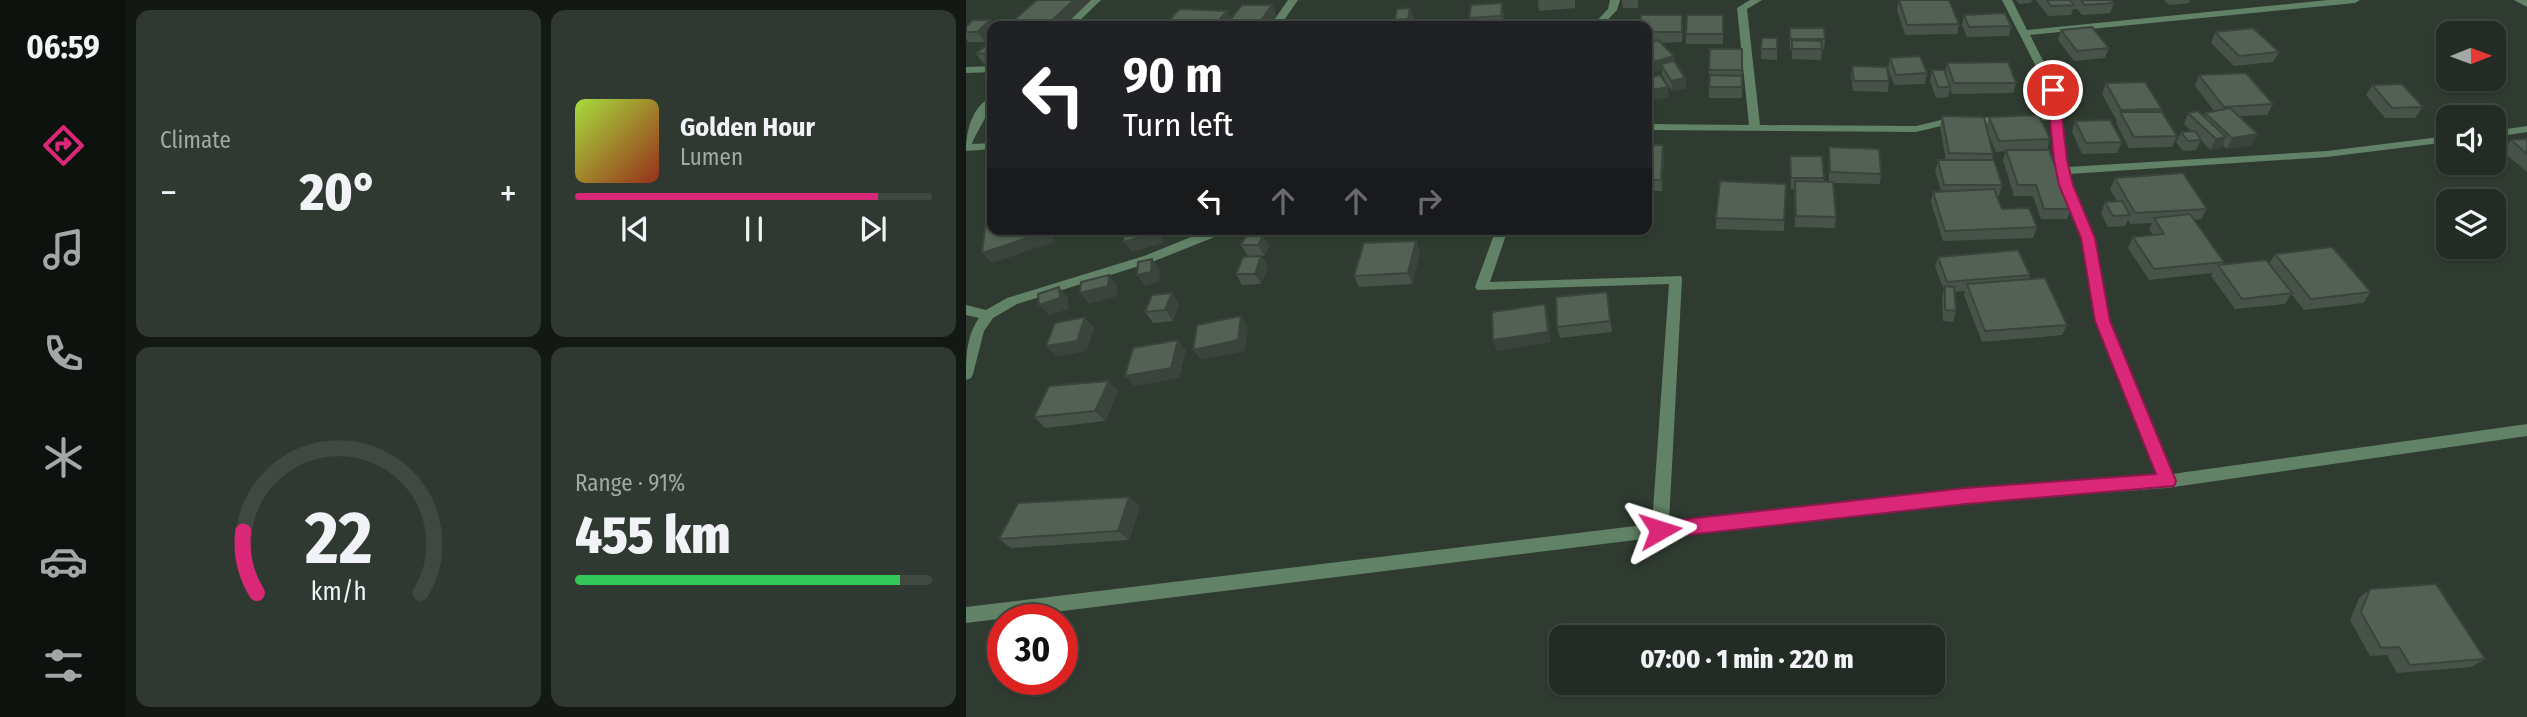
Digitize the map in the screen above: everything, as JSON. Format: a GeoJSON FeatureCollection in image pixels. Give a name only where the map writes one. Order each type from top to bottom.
{"type":"FeatureCollection","features":[{"type":"Feature","properties":{"kind":"street"},"geometry":{"type":"LineString","coordinates":[[1074,21],[1096,0]]}},
{"type":"Feature","properties":{"kind":"street"},"geometry":{"type":"LineString","coordinates":[[1279,21],[1293,0]]}},
{"type":"Feature","properties":{"kind":"street"},"geometry":{"type":"LineString","coordinates":[[1602,21],[1612,10],[1615,0]]}},
{"type":"Feature","properties":{"kind":"street"},"geometry":{"type":"LineString","coordinates":[[1755,128],[1742,8],[1757,0]]}},
{"type":"Feature","properties":{"kind":"street"},"geometry":{"type":"LineString","coordinates":[[2007,0],[2053,90],[2063,172],[2088,238],[2103,321],[2167,481]]}},
{"type":"Feature","properties":{"kind":"street"},"geometry":{"type":"LineString","coordinates":[[2024,33],[2355,0]]}},
{"type":"Feature","properties":{"kind":"street"},"geometry":{"type":"LineString","coordinates":[[2519,0],[2527,4]]}},
{"type":"Feature","properties":{"kind":"street"},"geometry":{"type":"LineString","coordinates":[[966,70],[987,69]]}},
{"type":"Feature","properties":{"kind":"street"},"geometry":{"type":"LineString","coordinates":[[987,105],[969,128],[966,147],[987,146]]}},
{"type":"Feature","properties":{"kind":"street"},"geometry":{"type":"LineString","coordinates":[[1652,127],[1916,129],[1941,123],[2056,117]]}},
{"type":"Feature","properties":{"kind":"street"},"geometry":{"type":"LineString","coordinates":[[2506,132],[2527,129]]}},
{"type":"Feature","properties":{"kind":"street"},"geometry":{"type":"LineString","coordinates":[[2063,172],[2327,154],[2436,140]]}},
{"type":"Feature","properties":{"kind":"street"},"geometry":{"type":"LineString","coordinates":[[966,374],[977,330],[988,315],[1012,301],[1148,259],[1208,235]]}},
{"type":"Feature","properties":{"kind":"street"},"geometry":{"type":"LineString","coordinates":[[1500,235],[1482,287],[1676,279],[1660,530]]}},
{"type":"Feature","properties":{"kind":"street"},"geometry":{"type":"LineString","coordinates":[[966,310],[988,315]]}},
{"type":"Feature","properties":{"kind":"street"},"geometry":{"type":"LineString","coordinates":[[966,615],[1660,530],[1966,496],[2167,481],[2527,430]]}},
{"type":"Feature","properties":{"kind":"building"},"geometry":{"type":"Polygon","coordinates":[[[1037,0],[1074,0],[1051,21],[1013,21],[1037,0]]]}},
{"type":"Feature","properties":{"kind":"building"},"geometry":{"type":"Polygon","coordinates":[[[1899,0],[1949,0],[1959,24],[1907,25],[1899,0]]]}},
{"type":"Feature","properties":{"kind":"building"},"geometry":{"type":"Polygon","coordinates":[[[2047,0],[2070,0],[2074,5],[2051,6],[2047,0]]]}},
{"type":"Feature","properties":{"kind":"building"},"geometry":{"type":"Polygon","coordinates":[[[2081,0],[2111,0],[2114,3],[2085,5],[2081,0]]]}},
{"type":"Feature","properties":{"kind":"building"},"geometry":{"type":"Polygon","coordinates":[[[1502,3],[1501,16],[1469,18],[1471,5],[1502,3]]]}},
{"type":"Feature","properties":{"kind":"building"},"geometry":{"type":"Polygon","coordinates":[[[1242,5],[1272,5],[1261,21],[1229,21],[1242,5]]]}},
{"type":"Feature","properties":{"kind":"building"},"geometry":{"type":"Polygon","coordinates":[[[1410,8],[1408,19],[1395,20],[1397,9],[1410,8]]]}},
{"type":"Feature","properties":{"kind":"building"},"geometry":{"type":"Polygon","coordinates":[[[1180,9],[1227,11],[1218,21],[1168,21],[1180,9]]]}},
{"type":"Feature","properties":{"kind":"building"},"geometry":{"type":"Polygon","coordinates":[[[2005,13],[2011,26],[1969,27],[1964,15],[2005,13]]]}},
{"type":"Feature","properties":{"kind":"building"},"geometry":{"type":"Polygon","coordinates":[[[1641,15],[1682,15],[1682,32],[1652,32],[1652,21],[1640,21],[1641,15]]]}},
{"type":"Feature","properties":{"kind":"building"},"geometry":{"type":"Polygon","coordinates":[[[1687,15],[1723,15],[1723,34],[1686,34],[1687,15]]]}},
{"type":"Feature","properties":{"kind":"building"},"geometry":{"type":"Polygon","coordinates":[[[973,20],[990,20],[977,32],[966,32],[966,27],[973,20]]]}},
{"type":"Feature","properties":{"kind":"building"},"geometry":{"type":"Polygon","coordinates":[[[2092,27],[2109,48],[2077,51],[2061,30],[2092,27]]]}},
{"type":"Feature","properties":{"kind":"building"},"geometry":{"type":"Polygon","coordinates":[[[1790,28],[1824,28],[1825,39],[1790,39],[1790,28]]]}},
{"type":"Feature","properties":{"kind":"building"},"geometry":{"type":"Polygon","coordinates":[[[2253,28],[2279,52],[2239,56],[2215,32],[2253,28]]]}},
{"type":"Feature","properties":{"kind":"building"},"geometry":{"type":"Polygon","coordinates":[[[1762,38],[1777,38],[1777,49],[1761,49],[1762,38]]]}},
{"type":"Feature","properties":{"kind":"building"},"geometry":{"type":"Polygon","coordinates":[[[1658,40],[1674,56],[1652,63],[1652,42],[1658,40]]]}},
{"type":"Feature","properties":{"kind":"building"},"geometry":{"type":"Polygon","coordinates":[[[1792,40],[1821,41],[1822,49],[1792,49],[1792,40]]]}},
{"type":"Feature","properties":{"kind":"building"},"geometry":{"type":"Polygon","coordinates":[[[987,44],[987,53],[976,54],[987,44]]]}},
{"type":"Feature","properties":{"kind":"building"},"geometry":{"type":"Polygon","coordinates":[[[1710,49],[1742,49],[1742,70],[1709,70],[1710,49]]]}},
{"type":"Feature","properties":{"kind":"building"},"geometry":{"type":"Polygon","coordinates":[[[1920,56],[1927,73],[1896,75],[1890,58],[1920,56]]]}},
{"type":"Feature","properties":{"kind":"building"},"geometry":{"type":"Polygon","coordinates":[[[1674,61],[1685,78],[1671,81],[1661,64],[1674,61]]]}},
{"type":"Feature","properties":{"kind":"building"},"geometry":{"type":"Polygon","coordinates":[[[2008,62],[2016,83],[1954,83],[1947,63],[2008,62]]]}},
{"type":"Feature","properties":{"kind":"building"},"geometry":{"type":"Polygon","coordinates":[[[1852,66],[1887,67],[1889,81],[1854,81],[1852,66]]]}},
{"type":"Feature","properties":{"kind":"building"},"geometry":{"type":"Polygon","coordinates":[[[1932,70],[1944,70],[1950,87],[1938,87],[1932,70]]]}},
{"type":"Feature","properties":{"kind":"building"},"geometry":{"type":"Polygon","coordinates":[[[2246,73],[2273,104],[2224,107],[2199,75],[2246,73]]]}},
{"type":"Feature","properties":{"kind":"building"},"geometry":{"type":"Polygon","coordinates":[[[1660,75],[1668,87],[1652,90],[1652,77],[1660,75]]]}},
{"type":"Feature","properties":{"kind":"building"},"geometry":{"type":"Polygon","coordinates":[[[1710,75],[1742,76],[1742,87],[1709,87],[1710,75]]]}},
{"type":"Feature","properties":{"kind":"building"},"geometry":{"type":"Polygon","coordinates":[[[2145,82],[2162,109],[2121,110],[2106,83],[2145,82]]]}},
{"type":"Feature","properties":{"kind":"building"},"geometry":{"type":"Polygon","coordinates":[[[2402,84],[2423,107],[2392,108],[2372,85],[2402,84]]]}},
{"type":"Feature","properties":{"kind":"building"},"geometry":{"type":"Polygon","coordinates":[[[2230,108],[2258,134],[2232,138],[2205,113],[2230,108]]]}},
{"type":"Feature","properties":{"kind":"building"},"geometry":{"type":"Polygon","coordinates":[[[2198,111],[2226,137],[2216,139],[2188,113],[2198,111]]]}},
{"type":"Feature","properties":{"kind":"building"},"geometry":{"type":"Polygon","coordinates":[[[2120,112],[2162,112],[2177,136],[2134,137],[2120,112]]]}},
{"type":"Feature","properties":{"kind":"building"},"geometry":{"type":"Polygon","coordinates":[[[2039,115],[2050,139],[1999,141],[1989,117],[2039,115]]]}},
{"type":"Feature","properties":{"kind":"building"},"geometry":{"type":"Polygon","coordinates":[[[1942,116],[1984,117],[1993,154],[1949,153],[1942,116]]]}},
{"type":"Feature","properties":{"kind":"building"},"geometry":{"type":"Polygon","coordinates":[[[2110,120],[2122,142],[2086,143],[2075,121],[2110,120]]]}},
{"type":"Feature","properties":{"kind":"building"},"geometry":{"type":"Polygon","coordinates":[[[2195,131],[2201,140],[2188,141],[2181,132],[2195,131]]]}},
{"type":"Feature","properties":{"kind":"building"},"geometry":{"type":"Polygon","coordinates":[[[2527,139],[2527,154],[2511,140],[2527,139]]]}},
{"type":"Feature","properties":{"kind":"building"},"geometry":{"type":"Polygon","coordinates":[[[1652,145],[1663,145],[1661,180],[1652,180],[1652,145]]]}},
{"type":"Feature","properties":{"kind":"building"},"geometry":{"type":"Polygon","coordinates":[[[1829,147],[1879,149],[1881,174],[1830,172],[1829,147]]]}},
{"type":"Feature","properties":{"kind":"building"},"geometry":{"type":"Polygon","coordinates":[[[2006,150],[2049,150],[2071,209],[2044,209],[2036,185],[2018,185],[2006,150]]]}},
{"type":"Feature","properties":{"kind":"building"},"geometry":{"type":"Polygon","coordinates":[[[1790,156],[1822,156],[1824,178],[1791,178],[1790,156]]]}},
{"type":"Feature","properties":{"kind":"building"},"geometry":{"type":"Polygon","coordinates":[[[1938,160],[1994,160],[2002,185],[1944,185],[1938,160]]]}},
{"type":"Feature","properties":{"kind":"building"},"geometry":{"type":"Polygon","coordinates":[[[2183,173],[2207,209],[2135,213],[2115,178],[2183,173]]]}},
{"type":"Feature","properties":{"kind":"building"},"geometry":{"type":"Polygon","coordinates":[[[1720,181],[1786,184],[1784,220],[1716,218],[1720,181]]]}},
{"type":"Feature","properties":{"kind":"building"},"geometry":{"type":"Polygon","coordinates":[[[1795,181],[1833,182],[1836,217],[1796,216],[1795,181]]]}},
{"type":"Feature","properties":{"kind":"building"},"geometry":{"type":"Polygon","coordinates":[[[1994,189],[2002,209],[2029,208],[2037,227],[1945,231],[1933,192],[1994,189]]]}},
{"type":"Feature","properties":{"kind":"building"},"geometry":{"type":"Polygon","coordinates":[[[2122,201],[2130,215],[2113,216],[2105,202],[2122,201]]]}},
{"type":"Feature","properties":{"kind":"building"},"geometry":{"type":"Polygon","coordinates":[[[987,213],[987,235],[1036,235],[982,253],[987,213]]]}},
{"type":"Feature","properties":{"kind":"building"},"geometry":{"type":"Polygon","coordinates":[[[2190,214],[2224,262],[2154,269],[2133,237],[2164,234],[2154,218],[2190,214]]]}},
{"type":"Feature","properties":{"kind":"building"},"geometry":{"type":"Polygon","coordinates":[[[1123,235],[1146,235],[1124,242],[1123,235]]]}},
{"type":"Feature","properties":{"kind":"building"},"geometry":{"type":"Polygon","coordinates":[[[1246,236],[1263,236],[1258,245],[1241,245],[1246,236]]]}},
{"type":"Feature","properties":{"kind":"building"},"geometry":{"type":"Polygon","coordinates":[[[1416,241],[1408,273],[1354,276],[1364,243],[1416,241]]]}},
{"type":"Feature","properties":{"kind":"building"},"geometry":{"type":"Polygon","coordinates":[[[2332,247],[2371,292],[2311,299],[2275,254],[2332,247]]]}},
{"type":"Feature","properties":{"kind":"building"},"geometry":{"type":"Polygon","coordinates":[[[2018,250],[2030,275],[1947,282],[1938,257],[2018,250]]]}},
{"type":"Feature","properties":{"kind":"building"},"geometry":{"type":"Polygon","coordinates":[[[1261,256],[1255,274],[1236,274],[1243,257],[1261,256]]]}},
{"type":"Feature","properties":{"kind":"building"},"geometry":{"type":"Polygon","coordinates":[[[1152,259],[1151,272],[1137,275],[1138,262],[1152,259]]]}},
{"type":"Feature","properties":{"kind":"building"},"geometry":{"type":"Polygon","coordinates":[[[2266,260],[2292,293],[2242,299],[2218,265],[2266,260]]]}},
{"type":"Feature","properties":{"kind":"building"},"geometry":{"type":"Polygon","coordinates":[[[1109,275],[1108,286],[1080,293],[1081,282],[1109,275]]]}},
{"type":"Feature","properties":{"kind":"building"},"geometry":{"type":"Polygon","coordinates":[[[2045,278],[2067,325],[1985,331],[1967,284],[2045,278]]]}},
{"type":"Feature","properties":{"kind":"building"},"geometry":{"type":"Polygon","coordinates":[[[1945,286],[1954,287],[1956,311],[1945,310],[1945,286]]]}},
{"type":"Feature","properties":{"kind":"building"},"geometry":{"type":"Polygon","coordinates":[[[1059,287],[1060,298],[1039,305],[1038,294],[1059,287]]]}},
{"type":"Feature","properties":{"kind":"building"},"geometry":{"type":"Polygon","coordinates":[[[1607,292],[1610,321],[1557,327],[1556,297],[1607,292]]]}},
{"type":"Feature","properties":{"kind":"building"},"geometry":{"type":"Polygon","coordinates":[[[1172,293],[1165,310],[1145,312],[1152,295],[1172,293]]]}},
{"type":"Feature","properties":{"kind":"building"},"geometry":{"type":"Polygon","coordinates":[[[1545,304],[1548,332],[1493,340],[1492,312],[1545,304]]]}},
{"type":"Feature","properties":{"kind":"building"},"geometry":{"type":"Polygon","coordinates":[[[1241,316],[1238,340],[1193,350],[1197,325],[1241,316]]]}},
{"type":"Feature","properties":{"kind":"building"},"geometry":{"type":"Polygon","coordinates":[[[1085,317],[1077,341],[1046,346],[1055,323],[1085,317]]]}},
{"type":"Feature","properties":{"kind":"building"},"geometry":{"type":"Polygon","coordinates":[[[1178,340],[1171,368],[1125,376],[1133,348],[1178,340]]]}},
{"type":"Feature","properties":{"kind":"building"},"geometry":{"type":"Polygon","coordinates":[[[1109,381],[1095,411],[1034,417],[1049,386],[1109,381]]]}},
{"type":"Feature","properties":{"kind":"building"},"geometry":{"type":"Polygon","coordinates":[[[1129,497],[1118,531],[999,539],[1018,503],[1129,497]]]}},
{"type":"Feature","properties":{"kind":"building"},"geometry":{"type":"Polygon","coordinates":[[[2436,584],[2485,659],[2410,665],[2399,647],[2381,648],[2361,612],[2370,589],[2436,584]]]}},
{"type":"Feature","properties":{"kind":"route"},"geometry":{"type":"LineString","coordinates":[[1660,530],[1966,496],[2167,481],[2103,321],[2088,238],[2066,185],[2060,160],[2053,90]]}}]}
